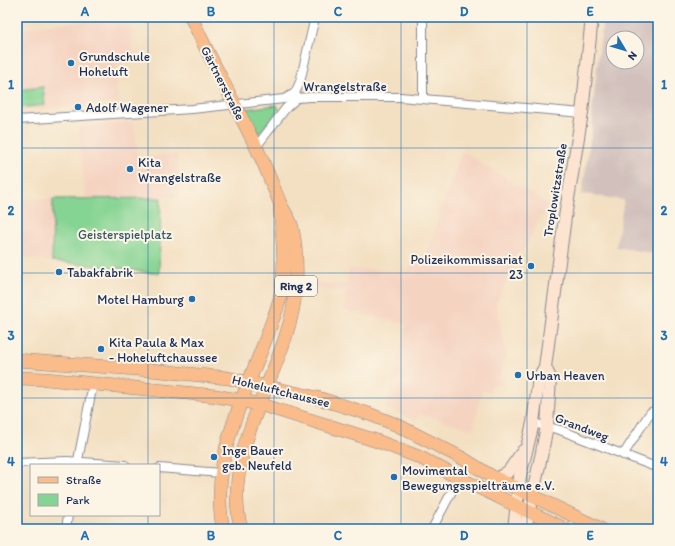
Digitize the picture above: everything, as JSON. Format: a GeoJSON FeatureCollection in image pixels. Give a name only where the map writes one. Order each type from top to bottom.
{"type":"FeatureCollection","features":[{"type":"Feature","properties":{"kind":"main road","name":"Gärtnerstraße"},"geometry":{"type":"LineString","coordinates":[[191,17],[256,147],[280,203],[292,226],[295,248],[296,284],[294,304],[289,325],[274,369],[258,404]]}},
{"type":"Feature","properties":{"kind":"main road","name":"Gärtnerstraße"},"geometry":{"type":"LineString","coordinates":[[241,401],[276,312],[282,286],[284,265],[280,203]]}},
{"type":"Feature","properties":{"kind":"main road","name":"Hoheluftchaussee"},"geometry":{"type":"LineString","coordinates":[[17,360],[150,370],[228,378],[318,398],[397,424],[462,458],[497,479],[524,501]]}},
{"type":"Feature","properties":{"kind":"main road","name":"Hoheluftchaussee"},"geometry":{"type":"LineString","coordinates":[[17,378],[222,397],[258,404],[377,441],[419,457],[459,478],[524,501]]}},
{"type":"Feature","properties":{"kind":"main road","name":"Ring 2"},"geometry":{"type":"LineString","coordinates":[[223,529],[220,499],[221,473],[229,437],[241,401]]}},
{"type":"Feature","properties":{"kind":"main road","name":"Ring 2"},"geometry":{"type":"LineString","coordinates":[[241,529],[237,504],[238,480],[258,404]]}},
{"type":"Feature","properties":{"kind":"main road"},"geometry":{"type":"LineString","coordinates":[[524,501],[565,529]]}},
{"type":"Feature","properties":{"kind":"main road"},"geometry":{"type":"LineString","coordinates":[[524,501],[601,529]]}},
{"type":"Feature","properties":{"kind":"street"},"geometry":{"type":"LineString","coordinates":[[256,147],[296,96],[315,17]]}},
{"type":"Feature","properties":{"kind":"street"},"geometry":{"type":"LineString","coordinates":[[423,17],[423,99]]}},
{"type":"Feature","properties":{"kind":"street","name":"Troplowitzstraße"},"geometry":{"type":"LineString","coordinates":[[524,501],[520,476],[533,423],[539,377],[545,366],[559,258],[582,112],[592,17]]}},
{"type":"Feature","properties":{"kind":"street","name":"Wrangelstraße"},"geometry":{"type":"LineString","coordinates":[[17,120],[192,108],[284,99],[296,96],[400,97],[582,112]]}},
{"type":"Feature","properties":{"kind":"street","name":"Troplowitzstraße"},"geometry":{"type":"LineString","coordinates":[[524,501],[547,426],[550,378],[545,366]]}},
{"type":"Feature","properties":{"kind":"street"},"geometry":{"type":"LineString","coordinates":[[77,463],[92,384]]}},
{"type":"Feature","properties":{"kind":"street"},"geometry":{"type":"LineString","coordinates":[[623,455],[651,412],[658,410]]}},
{"type":"Feature","properties":{"kind":"street"},"geometry":{"type":"LineString","coordinates":[[525,529],[524,501],[527,478],[534,447],[533,423]]}},
{"type":"Feature","properties":{"kind":"street","name":"Grandweg"},"geometry":{"type":"LineString","coordinates":[[533,423],[560,430],[658,468]]}},
{"type":"Feature","properties":{"kind":"street"},"geometry":{"type":"LineString","coordinates":[[497,479],[504,475],[512,467],[528,444]]}},
{"type":"Feature","properties":{"kind":"street"},"geometry":{"type":"LineString","coordinates":[[17,463],[101,464]]}},
{"type":"Feature","properties":{"kind":"street"},"geometry":{"type":"LineString","coordinates":[[160,468],[221,473]]}},
{"type":"Feature","properties":{"kind":"street"},"geometry":{"type":"LineString","coordinates":[[432,529],[459,478]]}},
{"type":"Feature","properties":{"kind":"street"},"geometry":{"type":"LineString","coordinates":[[514,529],[524,501]]}},
{"type":"Feature","properties":{"kind":"street"},"geometry":{"type":"LineString","coordinates":[[66,529],[68,516]]}},
{"type":"Feature","properties":{"kind":"street"},"geometry":{"type":"LineString","coordinates":[[63,529],[70,529]]}},
{"type":"Feature","properties":{"kind":"shaded area","name":"Grundschule Hoheluft"},"geometry":{"type":"Polygon","coordinates":[[[130,17],[134,62],[116,64],[118,103],[17,111],[17,29],[130,17]]]}},
{"type":"Feature","properties":{"kind":"shaded area"},"geometry":{"type":"Polygon","coordinates":[[[603,17],[658,17],[658,254],[616,247],[624,200],[582,194],[593,121],[592,112],[603,17]]]}},
{"type":"Feature","properties":{"kind":"shaded area","name":"Kita Wrangelstraße"},"geometry":{"type":"Polygon","coordinates":[[[134,122],[138,158],[177,154],[180,196],[86,199],[78,127],[134,122]]]}},
{"type":"Feature","properties":{"kind":"shaded area"},"geometry":{"type":"Polygon","coordinates":[[[462,151],[557,210],[556,218],[547,214],[543,215],[537,221],[526,248],[518,253],[496,304],[507,359],[504,359],[498,385],[492,385],[491,392],[482,390],[473,429],[419,414],[416,421],[386,407],[407,324],[344,310],[345,292],[308,288],[309,282],[346,285],[349,269],[408,272],[414,258],[426,254],[462,151]]]}},
{"type":"Feature","properties":{"kind":"shaded area"},"geometry":{"type":"Polygon","coordinates":[[[17,199],[53,199],[52,261],[17,257],[17,199]]]}},
{"type":"Feature","properties":{"kind":"green space"},"geometry":{"type":"Polygon","coordinates":[[[43,87],[45,105],[17,108],[17,90],[43,87]]]}},
{"type":"Feature","properties":{"kind":"green space"},"geometry":{"type":"Polygon","coordinates":[[[277,105],[279,109],[258,134],[245,109],[277,105]]]}},
{"type":"Feature","properties":{"kind":"green space","name":"Geisterspielplatz"},"geometry":{"type":"Polygon","coordinates":[[[161,198],[159,274],[117,268],[117,270],[112,270],[112,268],[52,261],[53,199],[161,198]]]}},
{"type":"Feature","properties":{"kind":"place","name":"Grundschule Hoheluft"},"geometry":{"type":"Point","coordinates":[71,63]}},
{"type":"Feature","properties":{"kind":"place","name":"Adolf Wagener"},"geometry":{"type":"Point","coordinates":[78,107]}},
{"type":"Feature","properties":{"kind":"place","name":"Kita Wrangelstraße"},"geometry":{"type":"Point","coordinates":[130,169]}},
{"type":"Feature","properties":{"kind":"place","name":"Polizeikommissariat 23"},"geometry":{"type":"Point","coordinates":[531,266]}},
{"type":"Feature","properties":{"kind":"place","name":"Tabakfabrik"},"geometry":{"type":"Point","coordinates":[59,272]}},
{"type":"Feature","properties":{"kind":"place","name":"Motel Hamburg"},"geometry":{"type":"Point","coordinates":[192,299]}},
{"type":"Feature","properties":{"kind":"place","name":"Kita Paula & Max - Hoheluftchaussee"},"geometry":{"type":"Point","coordinates":[101,349]}},
{"type":"Feature","properties":{"kind":"place","name":"Urban Heaven"},"geometry":{"type":"Point","coordinates":[518,375]}},
{"type":"Feature","properties":{"kind":"place","name":"Inge Bauer geb. Neufeld"},"geometry":{"type":"Point","coordinates":[214,457]}},
{"type":"Feature","properties":{"kind":"place","name":"Movimental Bewegungsspielträume e.V."},"geometry":{"type":"Point","coordinates":[394,477]}}]}
